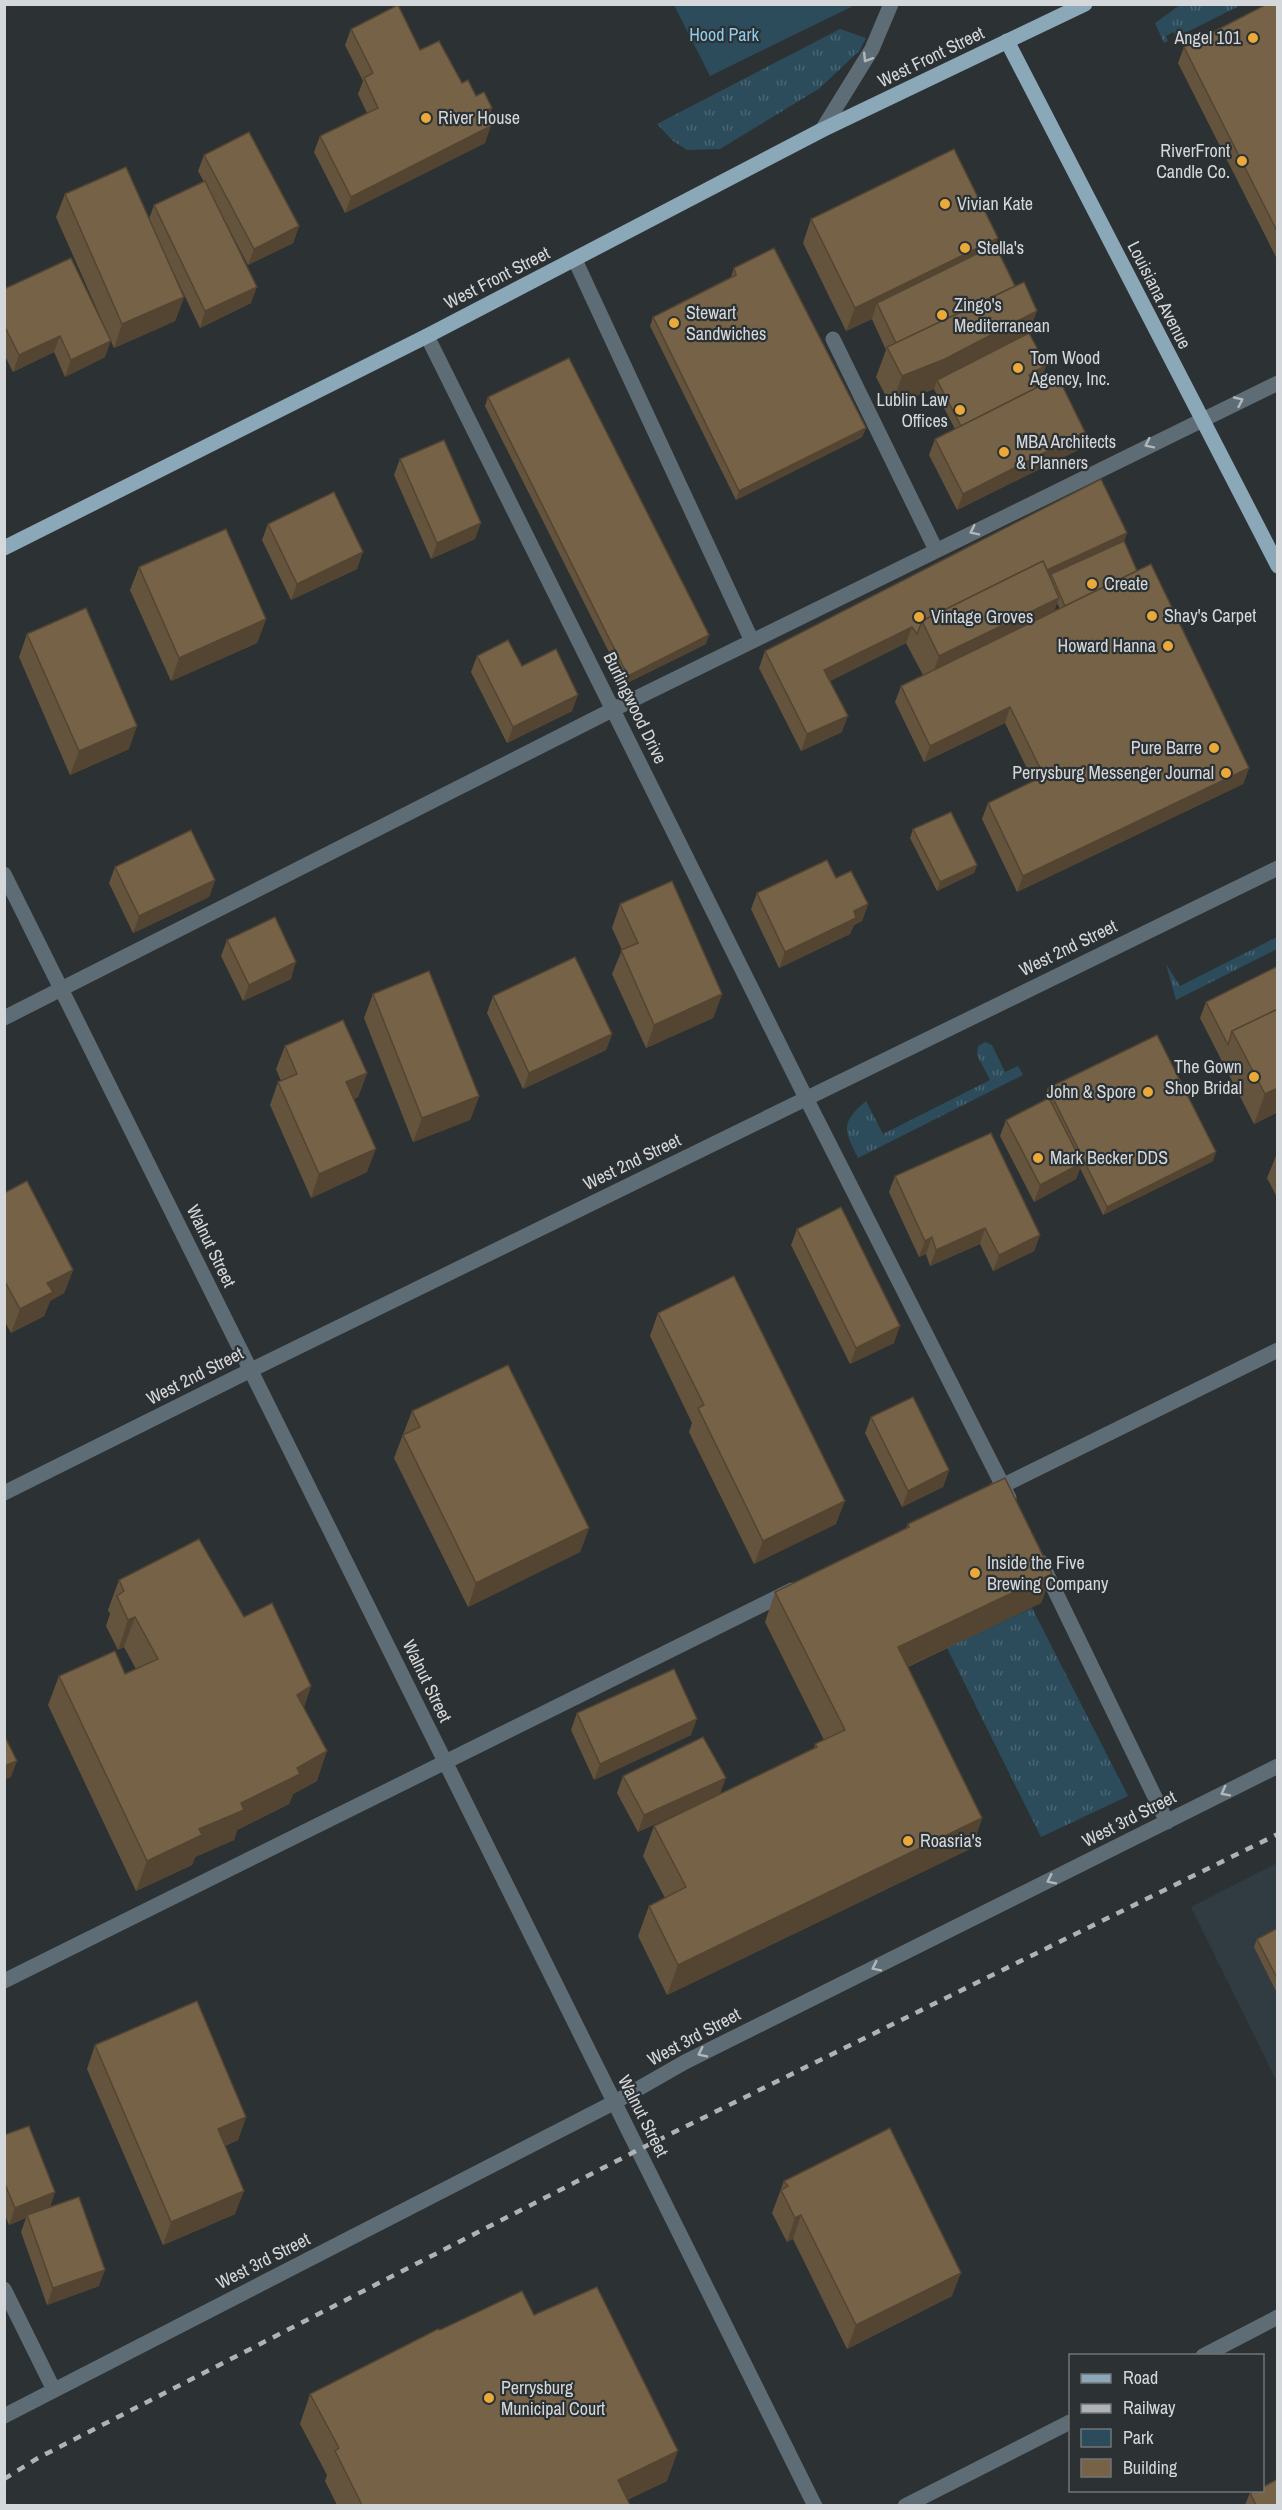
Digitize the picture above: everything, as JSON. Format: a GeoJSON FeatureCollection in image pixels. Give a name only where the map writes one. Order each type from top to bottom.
{"type":"FeatureCollection","features":[{"type":"Feature","properties":{"kind":"main road","name":"West Front Street"},"geometry":{"type":"LineString","coordinates":[[4,548],[427,336],[822,130],[1084,4]]}},
{"type":"Feature","properties":{"kind":"main road","name":"Louisiana Avenue"},"geometry":{"type":"LineString","coordinates":[[1007,42],[1278,566]]}},
{"type":"Feature","properties":{"kind":"street"},"geometry":{"type":"LineString","coordinates":[[822,130],[872,49],[891,4]]}},
{"type":"Feature","properties":{"kind":"street"},"geometry":{"type":"LineString","coordinates":[[575,260],[752,641]]}},
{"type":"Feature","properties":{"kind":"street","name":"Burlingwood Drive"},"geometry":{"type":"LineString","coordinates":[[427,336],[806,1098],[1013,1506]]}},
{"type":"Feature","properties":{"kind":"street"},"geometry":{"type":"LineString","coordinates":[[833,339],[936,550]]}},
{"type":"Feature","properties":{"kind":"street"},"geometry":{"type":"LineString","coordinates":[[4,1018],[614,709],[1201,418],[1278,383]]}},
{"type":"Feature","properties":{"kind":"street","name":"West 2nd Street"},"geometry":{"type":"LineString","coordinates":[[4,1493],[1278,868]]}},
{"type":"Feature","properties":{"kind":"street","name":"Walnut Street"},"geometry":{"type":"LineString","coordinates":[[4,874],[815,2505]]}},
{"type":"Feature","properties":{"kind":"street"},"geometry":{"type":"LineString","coordinates":[[981,1496],[1278,1350]]}},
{"type":"Feature","properties":{"kind":"street"},"geometry":{"type":"LineString","coordinates":[[1034,1549],[1167,1822]]}},
{"type":"Feature","properties":{"kind":"street"},"geometry":{"type":"LineString","coordinates":[[4,1981],[809,1581]]}},
{"type":"Feature","properties":{"kind":"street","name":"West 3rd Street"},"geometry":{"type":"LineString","coordinates":[[4,2416],[615,2102],[685,2062],[1278,1766]]}},
{"type":"Feature","properties":{"kind":"street"},"geometry":{"type":"LineString","coordinates":[[4,2289],[54,2390]]}},
{"type":"Feature","properties":{"kind":"street"},"geometry":{"type":"LineString","coordinates":[[1205,2354],[1278,2317]]}},
{"type":"Feature","properties":{"kind":"street"},"geometry":{"type":"LineString","coordinates":[[905,2505],[1069,2423]]}},
{"type":"Feature","properties":{"kind":"shaded area"},"geometry":{"type":"Polygon","coordinates":[[[1277,1863],[1277,2082],[1191,1907],[1277,1863]]]}},
{"type":"Feature","properties":{"kind":"green space","name":"Hood Park"},"geometry":{"type":"Polygon","coordinates":[[[674,5],[855,5],[710,76],[674,5]]]}},
{"type":"Feature","properties":{"kind":"green space"},"geometry":{"type":"Polygon","coordinates":[[[1180,5],[1241,5],[1177,37],[1173,32],[1166,36],[1168,41],[1164,43],[1155,23],[1180,5]]]}},
{"type":"Feature","properties":{"kind":"green space"},"geometry":{"type":"Polygon","coordinates":[[[840,29],[866,38],[860,50],[820,88],[720,149],[687,150],[673,141],[657,124],[840,29]]]}},
{"type":"Feature","properties":{"kind":"green space"},"geometry":{"type":"Polygon","coordinates":[[[1277,937],[1277,949],[1176,1000],[1166,964],[1180,986],[1277,937]]]}},
{"type":"Feature","properties":{"kind":"green space"},"geometry":{"type":"Polygon","coordinates":[[[985,1042],[992,1045],[1005,1072],[1018,1066],[1023,1075],[858,1158],[847,1127],[852,1115],[866,1101],[883,1134],[990,1080],[977,1055],[978,1046],[985,1042]]]}},
{"type":"Feature","properties":{"kind":"green space"},"geometry":{"type":"Polygon","coordinates":[[[1032,1608],[1128,1796],[1041,1837],[947,1648],[1032,1608]]]}},
{"type":"Feature","properties":{"kind":"building"},"geometry":{"type":"Polygon","coordinates":[[[1267,4],[1278,4],[1278,233],[1184,47],[1267,4]]]}},
{"type":"Feature","properties":{"kind":"building","name":"River House"},"geometry":{"type":"Polygon","coordinates":[[[398,5],[420,50],[439,41],[462,83],[468,80],[476,96],[484,92],[492,108],[483,112],[491,126],[351,197],[320,136],[378,108],[364,78],[373,73],[351,29],[398,5]]]}},
{"type":"Feature","properties":{"kind":"building"},"geometry":{"type":"Polygon","coordinates":[[[249,132],[299,226],[254,249],[204,155],[249,132]]]}},
{"type":"Feature","properties":{"kind":"building"},"geometry":{"type":"Polygon","coordinates":[[[954,149],[998,238],[855,308],[811,219],[954,149]]]}},
{"type":"Feature","properties":{"kind":"building"},"geometry":{"type":"Polygon","coordinates":[[[126,167],[184,297],[122,324],[65,194],[126,167]]]}},
{"type":"Feature","properties":{"kind":"building"},"geometry":{"type":"Polygon","coordinates":[[[205,181],[257,287],[205,311],[154,205],[205,181]]]}},
{"type":"Feature","properties":{"kind":"building"},"geometry":{"type":"Polygon","coordinates":[[[995,245],[1015,286],[896,343],[877,303],[995,245]]]}},
{"type":"Feature","properties":{"kind":"building"},"geometry":{"type":"Polygon","coordinates":[[[774,248],[866,428],[739,491],[653,317],[736,275],[734,268],[774,248]]]}},
{"type":"Feature","properties":{"kind":"building"},"geometry":{"type":"Polygon","coordinates":[[[71,258],[111,341],[71,360],[60,336],[19,355],[4,325],[4,289],[71,258]]]}},
{"type":"Feature","properties":{"kind":"building"},"geometry":{"type":"Polygon","coordinates":[[[1024,282],[1037,311],[945,359],[902,376],[887,347],[1024,282]]]}},
{"type":"Feature","properties":{"kind":"building"},"geometry":{"type":"Polygon","coordinates":[[[1029,333],[1046,365],[1029,375],[1036,388],[961,426],[937,380],[1029,333]]]}},
{"type":"Feature","properties":{"kind":"building"},"geometry":{"type":"Polygon","coordinates":[[[569,358],[709,635],[628,676],[488,397],[569,358]]]}},
{"type":"Feature","properties":{"kind":"building","name":"MBA Architects & Planners"},"geometry":{"type":"Polygon","coordinates":[[[1058,377],[1085,432],[963,494],[935,439],[1058,377]]]}},
{"type":"Feature","properties":{"kind":"building"},"geometry":{"type":"Polygon","coordinates":[[[444,440],[481,523],[437,543],[400,459],[444,440]]]}},
{"type":"Feature","properties":{"kind":"building","name":"Vintage Groves"},"geometry":{"type":"Polygon","coordinates":[[[1101,479],[1127,533],[1047,570],[1043,561],[922,621],[917,634],[912,627],[824,670],[848,716],[807,734],[765,651],[1101,479]]]}},
{"type":"Feature","properties":{"kind":"building"},"geometry":{"type":"Polygon","coordinates":[[[334,492],[363,552],[297,584],[268,524],[334,492]]]}},
{"type":"Feature","properties":{"kind":"building"},"geometry":{"type":"Polygon","coordinates":[[[226,529],[266,619],[179,658],[139,567],[226,529]]]}},
{"type":"Feature","properties":{"kind":"building","name":"Create"},"geometry":{"type":"Polygon","coordinates":[[[1124,541],[1137,571],[1065,606],[1051,574],[1124,541]]]}},
{"type":"Feature","properties":{"kind":"building"},"geometry":{"type":"Polygon","coordinates":[[[1043,561],[1059,598],[939,656],[922,621],[1043,561]]]}},
{"type":"Feature","properties":{"kind":"building"},"geometry":{"type":"Polygon","coordinates":[[[1151,564],[1249,768],[1023,876],[988,803],[1044,776],[1010,707],[930,746],[901,686],[1151,564]]]}},
{"type":"Feature","properties":{"kind":"building"},"geometry":{"type":"Polygon","coordinates":[[[86,608],[137,726],[79,751],[27,634],[86,608]]]}},
{"type":"Feature","properties":{"kind":"building"},"geometry":{"type":"Polygon","coordinates":[[[508,640],[522,666],[556,649],[578,695],[513,727],[477,656],[508,640]]]}},
{"type":"Feature","properties":{"kind":"building"},"geometry":{"type":"Polygon","coordinates":[[[951,812],[977,865],[940,882],[913,829],[951,812]]]}},
{"type":"Feature","properties":{"kind":"building"},"geometry":{"type":"Polygon","coordinates":[[[191,830],[215,880],[139,916],[115,867],[191,830]]]}},
{"type":"Feature","properties":{"kind":"building"},"geometry":{"type":"Polygon","coordinates":[[[827,860],[836,878],[851,871],[868,904],[854,911],[856,918],[785,952],[757,893],[827,860]]]}},
{"type":"Feature","properties":{"kind":"building"},"geometry":{"type":"Polygon","coordinates":[[[672,881],[722,994],[654,1025],[621,950],[638,943],[620,904],[672,881]]]}},
{"type":"Feature","properties":{"kind":"building"},"geometry":{"type":"Polygon","coordinates":[[[275,917],[296,962],[249,985],[227,940],[275,917]]]}},
{"type":"Feature","properties":{"kind":"building"},"geometry":{"type":"Polygon","coordinates":[[[575,957],[612,1034],[529,1073],[493,996],[575,957]]]}},
{"type":"Feature","properties":{"kind":"building"},"geometry":{"type":"Polygon","coordinates":[[[1278,966],[1278,1009],[1232,1031],[1228,1045],[1206,1002],[1278,966]]]}},
{"type":"Feature","properties":{"kind":"building"},"geometry":{"type":"Polygon","coordinates":[[[429,971],[479,1096],[422,1118],[373,994],[429,971]]]}},
{"type":"Feature","properties":{"kind":"building"},"geometry":{"type":"Polygon","coordinates":[[[1278,1009],[1278,1088],[1265,1094],[1232,1031],[1278,1009]]]}},
{"type":"Feature","properties":{"kind":"building"},"geometry":{"type":"Polygon","coordinates":[[[343,1020],[367,1073],[346,1082],[376,1149],[319,1174],[278,1082],[297,1074],[285,1046],[343,1020]]]}},
{"type":"Feature","properties":{"kind":"building"},"geometry":{"type":"Polygon","coordinates":[[[1157,1035],[1216,1152],[1107,1207],[1048,1088],[1157,1035]]]}},
{"type":"Feature","properties":{"kind":"building","name":"Mark Becker DDS"},"geometry":{"type":"Polygon","coordinates":[[[1049,1098],[1082,1163],[1040,1185],[1006,1120],[1049,1098]]]}},
{"type":"Feature","properties":{"kind":"building"},"geometry":{"type":"Polygon","coordinates":[[[991,1133],[1040,1235],[999,1255],[985,1228],[936,1250],[932,1237],[925,1241],[895,1176],[991,1133]]]}},
{"type":"Feature","properties":{"kind":"building"},"geometry":{"type":"Polygon","coordinates":[[[27,1181],[73,1270],[47,1283],[53,1292],[20,1309],[4,1280],[4,1193],[27,1181]]]}},
{"type":"Feature","properties":{"kind":"building"},"geometry":{"type":"Polygon","coordinates":[[[841,1207],[900,1326],[856,1348],[797,1229],[841,1207]]]}},
{"type":"Feature","properties":{"kind":"building"},"geometry":{"type":"Polygon","coordinates":[[[734,1276],[845,1501],[763,1541],[698,1408],[704,1405],[658,1313],[734,1276]]]}},
{"type":"Feature","properties":{"kind":"building"},"geometry":{"type":"Polygon","coordinates":[[[508,1365],[589,1528],[476,1583],[403,1435],[420,1427],[412,1411],[508,1365]]]}},
{"type":"Feature","properties":{"kind":"building"},"geometry":{"type":"Polygon","coordinates":[[[913,1397],[949,1470],[908,1491],[871,1417],[913,1397]]]}},
{"type":"Feature","properties":{"kind":"building"},"geometry":{"type":"Polygon","coordinates":[[[1005,1478],[1052,1574],[898,1647],[982,1818],[678,1965],[649,1906],[686,1887],[654,1826],[817,1747],[815,1744],[845,1730],[775,1592],[909,1527],[908,1524],[1005,1478]]]}},
{"type":"Feature","properties":{"kind":"building"},"geometry":{"type":"Polygon","coordinates":[[[199,1539],[244,1617],[272,1603],[311,1686],[297,1695],[327,1751],[297,1768],[300,1774],[241,1803],[244,1810],[199,1829],[202,1835],[147,1861],[59,1676],[115,1651],[125,1674],[158,1659],[135,1617],[128,1620],[117,1596],[124,1591],[119,1580],[199,1539]]]}},
{"type":"Feature","properties":{"kind":"building"},"geometry":{"type":"Polygon","coordinates":[[[674,1669],[697,1719],[600,1764],[577,1713],[674,1669]]]}},
{"type":"Feature","properties":{"kind":"building"},"geometry":{"type":"Polygon","coordinates":[[[4,1735],[17,1761],[4,1766],[4,1735]]]}},
{"type":"Feature","properties":{"kind":"building"},"geometry":{"type":"Polygon","coordinates":[[[703,1737],[726,1778],[644,1815],[623,1776],[703,1737]]]}},
{"type":"Feature","properties":{"kind":"building"},"geometry":{"type":"Polygon","coordinates":[[[1278,1928],[1278,1980],[1257,1939],[1278,1928]]]}},
{"type":"Feature","properties":{"kind":"building"},"geometry":{"type":"Polygon","coordinates":[[[197,2001],[246,2117],[218,2129],[244,2191],[171,2222],[95,2045],[197,2001]]]}},
{"type":"Feature","properties":{"kind":"building"},"geometry":{"type":"Polygon","coordinates":[[[29,2126],[55,2192],[15,2208],[4,2182],[4,2135],[29,2126]]]}},
{"type":"Feature","properties":{"kind":"building"},"geometry":{"type":"Polygon","coordinates":[[[890,2128],[961,2273],[856,2325],[801,2215],[795,2218],[781,2190],[788,2186],[784,2181],[890,2128]]]}},
{"type":"Feature","properties":{"kind":"building"},"geometry":{"type":"Polygon","coordinates":[[[79,2197],[105,2270],[53,2288],[27,2215],[79,2197]]]}},
{"type":"Feature","properties":{"kind":"building","name":"Perrysburg Municipal Court"},"geometry":{"type":"Polygon","coordinates":[[[597,2287],[678,2451],[618,2480],[630,2505],[362,2505],[335,2451],[339,2448],[310,2394],[438,2329],[522,2291],[534,2315],[597,2287]]]}},
{"type":"Feature","properties":{"kind":"building"},"geometry":{"type":"Polygon","coordinates":[[[1278,2479],[1278,2505],[1256,2505],[1250,2493],[1264,2492],[1264,2486],[1278,2479]]]}},
{"type":"Feature","properties":{"kind":"railway"},"geometry":{"type":"LineString","coordinates":[[4,2479],[38,2458],[638,2150],[1278,1834]]}},
{"type":"Feature","properties":{"kind":"place","name":"Angel 101"},"geometry":{"type":"Point","coordinates":[1253,38]}},
{"type":"Feature","properties":{"kind":"place","name":"River House"},"geometry":{"type":"Point","coordinates":[426,118]}},
{"type":"Feature","properties":{"kind":"place","name":"RiverFront Candle Co."},"geometry":{"type":"Point","coordinates":[1242,161]}},
{"type":"Feature","properties":{"kind":"place","name":"Vivian Kate"},"geometry":{"type":"Point","coordinates":[945,204]}},
{"type":"Feature","properties":{"kind":"place","name":"Stella's"},"geometry":{"type":"Point","coordinates":[965,248]}},
{"type":"Feature","properties":{"kind":"place","name":"Zingo's Mediterranean"},"geometry":{"type":"Point","coordinates":[942,315]}},
{"type":"Feature","properties":{"kind":"place","name":"Stewart Sandwiches"},"geometry":{"type":"Point","coordinates":[674,323]}},
{"type":"Feature","properties":{"kind":"place","name":"Tom Wood Agency, Inc."},"geometry":{"type":"Point","coordinates":[1018,368]}},
{"type":"Feature","properties":{"kind":"place","name":"Lublin Law Offices"},"geometry":{"type":"Point","coordinates":[960,410]}},
{"type":"Feature","properties":{"kind":"place","name":"MBA Architects & Planners"},"geometry":{"type":"Point","coordinates":[1004,452]}},
{"type":"Feature","properties":{"kind":"place","name":"Create"},"geometry":{"type":"Point","coordinates":[1092,584]}},
{"type":"Feature","properties":{"kind":"place","name":"Shay's Carpet"},"geometry":{"type":"Point","coordinates":[1152,616]}},
{"type":"Feature","properties":{"kind":"place","name":"Vintage Groves"},"geometry":{"type":"Point","coordinates":[919,617]}},
{"type":"Feature","properties":{"kind":"place","name":"Howard Hanna"},"geometry":{"type":"Point","coordinates":[1168,646]}},
{"type":"Feature","properties":{"kind":"place","name":"Pure Barre"},"geometry":{"type":"Point","coordinates":[1214,748]}},
{"type":"Feature","properties":{"kind":"place","name":"Perrysburg Messenger Journal"},"geometry":{"type":"Point","coordinates":[1226,773]}},
{"type":"Feature","properties":{"kind":"place","name":"The Gown Shop Bridal"},"geometry":{"type":"Point","coordinates":[1254,1077]}},
{"type":"Feature","properties":{"kind":"place","name":"John & Spore"},"geometry":{"type":"Point","coordinates":[1148,1092]}},
{"type":"Feature","properties":{"kind":"place","name":"Mark Becker DDS"},"geometry":{"type":"Point","coordinates":[1038,1158]}},
{"type":"Feature","properties":{"kind":"place","name":"Inside the Five Brewing Company"},"geometry":{"type":"Point","coordinates":[975,1573]}},
{"type":"Feature","properties":{"kind":"place","name":"Roasria's"},"geometry":{"type":"Point","coordinates":[908,1841]}},
{"type":"Feature","properties":{"kind":"place","name":"Perrysburg Municipal Court"},"geometry":{"type":"Point","coordinates":[489,2398]}}]}
